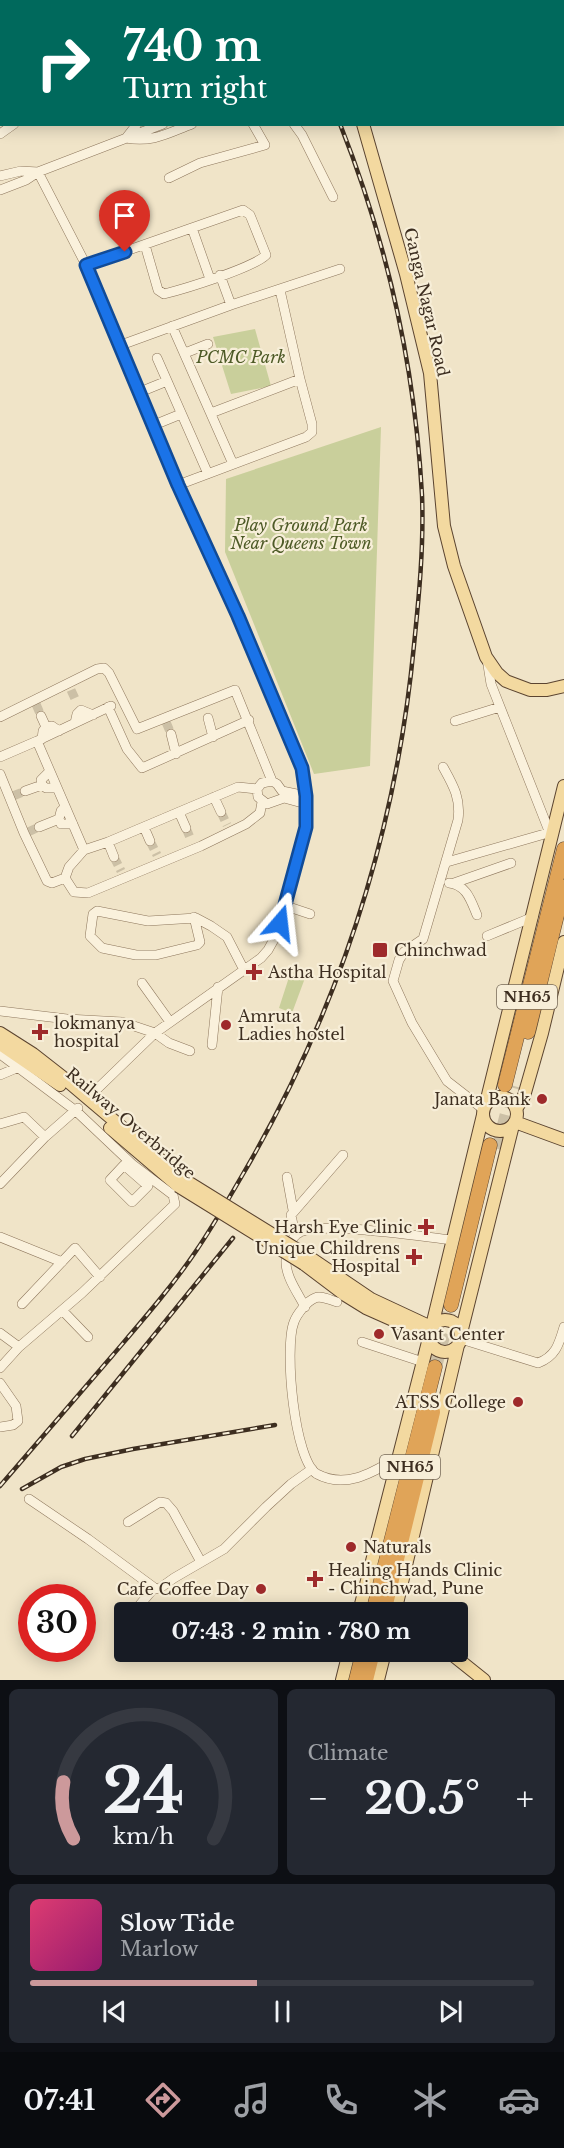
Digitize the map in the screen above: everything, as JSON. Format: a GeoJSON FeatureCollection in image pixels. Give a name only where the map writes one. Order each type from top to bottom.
{"type":"FeatureCollection","features":[{"type":"Feature","properties":{"kind":"highway","name":"NH65"},"geometry":{"type":"LineString","coordinates":[[564,849],[510,1085],[564,886]]}},
{"type":"Feature","properties":{"kind":"highway"},"geometry":{"type":"LineString","coordinates":[[455,1306],[494,1147]]}},
{"type":"Feature","properties":{"kind":"highway","name":"NH65"},"geometry":{"type":"LineString","coordinates":[[375,1602],[434,1366]]}},
{"type":"Feature","properties":{"kind":"highway","name":"NH65"},"geometry":{"type":"LineString","coordinates":[[386,1602],[434,1366]]}},
{"type":"Feature","properties":{"kind":"highway"},"geometry":{"type":"LineString","coordinates":[[356,1680],[360,1662]]}},
{"type":"Feature","properties":{"kind":"highway"},"geometry":{"type":"LineString","coordinates":[[366,1680],[371,1662]]}},
{"type":"Feature","properties":{"kind":"main road","name":"Ganga Nagar Road"},"geometry":{"type":"LineString","coordinates":[[364,126],[406,274],[430,373],[444,526],[454,566],[486,657]]}},
{"type":"Feature","properties":{"kind":"main road"},"geometry":{"type":"LineString","coordinates":[[486,657],[497,673],[516,686],[539,690],[564,686]]}},
{"type":"Feature","properties":{"kind":"main road"},"geometry":{"type":"LineString","coordinates":[[362,1602],[399,1457],[434,1366],[430,1332],[533,917],[550,835],[564,786]]}},
{"type":"Feature","properties":{"kind":"main road"},"geometry":{"type":"LineString","coordinates":[[397,1602],[516,1109],[524,1096],[564,942]]}},
{"type":"Feature","properties":{"kind":"main road","name":"Railway Overbridge"},"geometry":{"type":"LineString","coordinates":[[0,1033],[33,1054],[65,1079],[180,1182]]}},
{"type":"Feature","properties":{"kind":"main road","name":"Railway Overbridge"},"geometry":{"type":"LineString","coordinates":[[0,1044],[60,1085],[180,1182],[306,1261],[345,1295],[366,1308],[430,1332]]}},
{"type":"Feature","properties":{"kind":"main road"},"geometry":{"type":"LineString","coordinates":[[484,1109],[495,1097],[502,1096],[511,1100],[516,1109]]}},
{"type":"Feature","properties":{"kind":"main road"},"geometry":{"type":"LineString","coordinates":[[484,1109],[487,1125],[495,1130],[505,1130],[514,1123]]}},
{"type":"Feature","properties":{"kind":"main road"},"geometry":{"type":"LineString","coordinates":[[514,1123],[564,1140]]}},
{"type":"Feature","properties":{"kind":"main road"},"geometry":{"type":"LineString","coordinates":[[439,1320],[449,1320],[457,1324],[460,1339],[451,1351],[441,1352],[433,1347],[430,1332],[439,1320]]}},
{"type":"Feature","properties":{"kind":"main road"},"geometry":{"type":"LineString","coordinates":[[342,1680],[346,1662]]}},
{"type":"Feature","properties":{"kind":"main road"},"geometry":{"type":"LineString","coordinates":[[378,1680],[382,1662]]}},
{"type":"Feature","properties":{"kind":"main road"},"geometry":{"type":"LineString","coordinates":[[462,1662],[484,1680]]}},
{"type":"Feature","properties":{"kind":"street"},"geometry":{"type":"LineString","coordinates":[[126,138],[135,126]]}},
{"type":"Feature","properties":{"kind":"street"},"geometry":{"type":"LineString","coordinates":[[0,190],[26,180],[38,172],[157,126]]}},
{"type":"Feature","properties":{"kind":"street"},"geometry":{"type":"LineString","coordinates":[[126,138],[141,141],[187,126]]}},
{"type":"Feature","properties":{"kind":"street"},"geometry":{"type":"LineString","coordinates":[[169,178],[200,163],[266,145],[254,126]]}},
{"type":"Feature","properties":{"kind":"street"},"geometry":{"type":"LineString","coordinates":[[295,126],[333,197]]}},
{"type":"Feature","properties":{"kind":"street"},"geometry":{"type":"LineString","coordinates":[[1,174],[21,171],[38,172]]}},
{"type":"Feature","properties":{"kind":"street"},"geometry":{"type":"LineString","coordinates":[[38,172],[86,265],[178,485],[296,751],[302,768],[306,800],[306,827],[286,906],[277,934],[268,950],[244,970],[155,1033],[92,1094]]}},
{"type":"Feature","properties":{"kind":"street"},"geometry":{"type":"LineString","coordinates":[[86,265],[243,210],[248,212],[266,255],[259,261],[210,279],[160,293],[145,245]]}},
{"type":"Feature","properties":{"kind":"street"},"geometry":{"type":"LineString","coordinates":[[192,228],[210,279]]}},
{"type":"Feature","properties":{"kind":"street"},"geometry":{"type":"LineString","coordinates":[[121,345],[340,269]]}},
{"type":"Feature","properties":{"kind":"street"},"geometry":{"type":"LineString","coordinates":[[220,275],[231,305]]}},
{"type":"Feature","properties":{"kind":"street"},"geometry":{"type":"LineString","coordinates":[[178,485],[306,437],[312,432],[280,290]]}},
{"type":"Feature","properties":{"kind":"street"},"geometry":{"type":"LineString","coordinates":[[172,326],[233,464]]}},
{"type":"Feature","properties":{"kind":"street"},"geometry":{"type":"LineString","coordinates":[[185,354],[208,344]]}},
{"type":"Feature","properties":{"kind":"street"},"geometry":{"type":"LineString","coordinates":[[157,358],[208,474]]}},
{"type":"Feature","properties":{"kind":"street"},"geometry":{"type":"LineString","coordinates":[[211,413],[300,380]]}},
{"type":"Feature","properties":{"kind":"street"},"geometry":{"type":"LineString","coordinates":[[140,392],[167,381]]}},
{"type":"Feature","properties":{"kind":"street"},"geometry":{"type":"LineString","coordinates":[[154,425],[181,414]]}},
{"type":"Feature","properties":{"kind":"street"},"geometry":{"type":"LineString","coordinates":[[447,862],[550,835],[491,684],[486,657]]}},
{"type":"Feature","properties":{"kind":"street"},"geometry":{"type":"LineString","coordinates":[[0,717],[70,686],[97,669],[104,668],[110,673],[137,729]]}},
{"type":"Feature","properties":{"kind":"street"},"geometry":{"type":"LineString","coordinates":[[122,736],[235,690],[272,781],[282,791],[306,800]]}},
{"type":"Feature","properties":{"kind":"street"},"geometry":{"type":"LineString","coordinates":[[0,757],[122,701]]}},
{"type":"Feature","properties":{"kind":"street"},"geometry":{"type":"LineString","coordinates":[[75,723],[79,706],[93,715]]}},
{"type":"Feature","properties":{"kind":"street"},"geometry":{"type":"LineString","coordinates":[[108,707],[128,749],[142,768],[249,720]]}},
{"type":"Feature","properties":{"kind":"street"},"geometry":{"type":"LineString","coordinates":[[455,721],[500,707]]}},
{"type":"Feature","properties":{"kind":"street"},"geometry":{"type":"LineString","coordinates":[[41,716],[46,727]]}},
{"type":"Feature","properties":{"kind":"street"},"geometry":{"type":"LineString","coordinates":[[210,722],[216,735]]}},
{"type":"Feature","properties":{"kind":"street"},"geometry":{"type":"LineString","coordinates":[[59,731],[52,726],[46,727],[39,740],[84,850]]}},
{"type":"Feature","properties":{"kind":"street"},"geometry":{"type":"LineString","coordinates":[[173,739],[179,752]]}},
{"type":"Feature","properties":{"kind":"street"},"geometry":{"type":"LineString","coordinates":[[443,767],[458,795],[460,806],[447,862],[423,939],[404,952],[399,960],[393,981],[412,1023],[447,1080],[484,1109]]}},
{"type":"Feature","properties":{"kind":"street"},"geometry":{"type":"LineString","coordinates":[[42,785],[41,780],[50,771]]}},
{"type":"Feature","properties":{"kind":"street"},"geometry":{"type":"LineString","coordinates":[[0,774],[46,881],[52,883],[65,878],[69,867],[84,850],[238,787],[257,789]]}},
{"type":"Feature","properties":{"kind":"street"},"geometry":{"type":"LineString","coordinates":[[272,781],[262,783],[257,789],[258,797],[262,802],[273,803],[284,798],[306,800]]}},
{"type":"Feature","properties":{"kind":"street"},"geometry":{"type":"LineString","coordinates":[[42,785],[46,788],[57,788]]}},
{"type":"Feature","properties":{"kind":"street"},"geometry":{"type":"LineString","coordinates":[[25,791],[42,785]]}},
{"type":"Feature","properties":{"kind":"street"},"geometry":{"type":"LineString","coordinates":[[214,797],[221,812]]}},
{"type":"Feature","properties":{"kind":"street"},"geometry":{"type":"LineString","coordinates":[[65,878],[74,892],[88,893],[122,875],[260,813],[262,802]]}},
{"type":"Feature","properties":{"kind":"street"},"geometry":{"type":"LineString","coordinates":[[65,807],[59,819],[61,824],[73,824]]}},
{"type":"Feature","properties":{"kind":"street"},"geometry":{"type":"LineString","coordinates":[[179,812],[186,828]]}},
{"type":"Feature","properties":{"kind":"street"},"geometry":{"type":"LineString","coordinates":[[39,827],[59,819]]}},
{"type":"Feature","properties":{"kind":"street"},"geometry":{"type":"LineString","coordinates":[[144,827],[150,841]]}},
{"type":"Feature","properties":{"kind":"street"},"geometry":{"type":"LineString","coordinates":[[108,842],[114,857]]}},
{"type":"Feature","properties":{"kind":"street"},"geometry":{"type":"LineString","coordinates":[[441,882],[454,883],[511,863]]}},
{"type":"Feature","properties":{"kind":"street"},"geometry":{"type":"LineString","coordinates":[[454,883],[469,896],[477,915]]}},
{"type":"Feature","properties":{"kind":"street"},"geometry":{"type":"LineString","coordinates":[[286,906],[310,914]]}},
{"type":"Feature","properties":{"kind":"street"},"geometry":{"type":"LineString","coordinates":[[194,917],[200,942],[197,945],[156,956],[136,955],[102,948],[90,936],[93,914],[97,911],[148,921],[194,917],[227,937],[244,970]]}},
{"type":"Feature","properties":{"kind":"street"},"geometry":{"type":"LineString","coordinates":[[487,936],[533,917]]}},
{"type":"Feature","properties":{"kind":"street"},"geometry":{"type":"LineString","coordinates":[[142,983],[170,1022]]}},
{"type":"Feature","properties":{"kind":"street"},"geometry":{"type":"LineString","coordinates":[[212,1045],[218,987]]}},
{"type":"Feature","properties":{"kind":"street"},"geometry":{"type":"LineString","coordinates":[[0,1011],[67,1019],[111,1020],[155,1033],[169,1043],[190,1051]]}},
{"type":"Feature","properties":{"kind":"street"},"geometry":{"type":"LineString","coordinates":[[0,1054],[78,1109],[136,1171],[173,1195],[176,1204],[100,1277],[19,1347],[0,1368]]}},
{"type":"Feature","properties":{"kind":"street"},"geometry":{"type":"LineString","coordinates":[[0,1075],[19,1067]]}},
{"type":"Feature","properties":{"kind":"street"},"geometry":{"type":"LineString","coordinates":[[0,1184],[45,1137],[78,1109]]}},
{"type":"Feature","properties":{"kind":"street"},"geometry":{"type":"LineString","coordinates":[[0,1124],[24,1117],[45,1137]]}},
{"type":"Feature","properties":{"kind":"street"},"geometry":{"type":"LineString","coordinates":[[293,1210],[342,1155]]}},
{"type":"Feature","properties":{"kind":"street"},"geometry":{"type":"LineString","coordinates":[[287,1177],[293,1210],[291,1219],[298,1233]]}},
{"type":"Feature","properties":{"kind":"street"},"geometry":{"type":"LineString","coordinates":[[305,1307],[285,1262],[287,1250],[298,1233],[308,1229],[342,1229],[453,1240]]}},
{"type":"Feature","properties":{"kind":"street"},"geometry":{"type":"LineString","coordinates":[[0,1237],[62,1262]]}},
{"type":"Feature","properties":{"kind":"street"},"geometry":{"type":"LineString","coordinates":[[22,1304],[75,1248],[100,1277]]}},
{"type":"Feature","properties":{"kind":"street"},"geometry":{"type":"LineString","coordinates":[[337,1302],[316,1297],[305,1307],[294,1322],[292,1329],[292,1399],[302,1444],[312,1469],[316,1473],[329,1477],[354,1479],[370,1474],[399,1457]]}},
{"type":"Feature","properties":{"kind":"street"},"geometry":{"type":"LineString","coordinates":[[62,1310],[88,1337]]}},
{"type":"Feature","properties":{"kind":"street"},"geometry":{"type":"LineString","coordinates":[[460,1339],[538,1362],[554,1353],[564,1327]]}},
{"type":"Feature","properties":{"kind":"street"},"geometry":{"type":"LineString","coordinates":[[0,1333],[19,1347]]}},
{"type":"Feature","properties":{"kind":"street"},"geometry":{"type":"LineString","coordinates":[[362,1342],[434,1366]]}},
{"type":"Feature","properties":{"kind":"street"},"geometry":{"type":"LineString","coordinates":[[0,1383],[16,1406],[18,1420],[13,1425],[0,1428]]}},
{"type":"Feature","properties":{"kind":"street"},"geometry":{"type":"LineString","coordinates":[[29,1499],[154,1588],[160,1588],[225,1549],[266,1507],[312,1469]]}},
{"type":"Feature","properties":{"kind":"street"},"geometry":{"type":"LineString","coordinates":[[128,1522],[160,1502],[166,1503],[173,1511],[201,1562]]}},
{"type":"Feature","properties":{"kind":"street"},"geometry":{"type":"LineString","coordinates":[[142,1602],[154,1588]]}},
{"type":"Feature","properties":{"kind":"green space","name":"PCMC Park"},"geometry":{"type":"Polygon","coordinates":[[[255,329],[271,386],[231,394],[213,337],[255,329]]]}},
{"type":"Feature","properties":{"kind":"green space","name":"Play Ground Park Near Queens Town"},"geometry":{"type":"Polygon","coordinates":[[[381,427],[370,766],[314,774],[225,552],[226,479],[381,427]]]}},
{"type":"Feature","properties":{"kind":"green space"},"geometry":{"type":"Polygon","coordinates":[[[291,971],[305,978],[292,1013],[279,1008],[291,971]]]}},
{"type":"Feature","properties":{"kind":"tunnel"},"geometry":{"type":"LineString","coordinates":[[71,690],[76,701]]}},
{"type":"Feature","properties":{"kind":"tunnel"},"geometry":{"type":"LineString","coordinates":[[36,704],[41,716]]}},
{"type":"Feature","properties":{"kind":"tunnel"},"geometry":{"type":"LineString","coordinates":[[166,722],[171,734]]}},
{"type":"Feature","properties":{"kind":"tunnel"},"geometry":{"type":"LineString","coordinates":[[13,796],[25,791]]}},
{"type":"Feature","properties":{"kind":"tunnel"},"geometry":{"type":"LineString","coordinates":[[221,812],[227,825]]}},
{"type":"Feature","properties":{"kind":"tunnel"},"geometry":{"type":"LineString","coordinates":[[28,832],[39,827]]}},
{"type":"Feature","properties":{"kind":"tunnel"},"geometry":{"type":"LineString","coordinates":[[186,828],[191,840]]}},
{"type":"Feature","properties":{"kind":"tunnel"},"geometry":{"type":"LineString","coordinates":[[150,841],[157,855]]}},
{"type":"Feature","properties":{"kind":"tunnel"},"geometry":{"type":"LineString","coordinates":[[114,857],[121,871]]}},
{"type":"Feature","properties":{"kind":"tunnel"},"geometry":{"type":"LineString","coordinates":[[498,1149],[514,1086]]}},
{"type":"Feature","properties":{"kind":"tunnel"},"geometry":{"type":"LineString","coordinates":[[435,1367],[451,1305]]}},
{"type":"Feature","properties":{"kind":"railway"},"geometry":{"type":"LineString","coordinates":[[0,1486],[166,1292],[196,1251],[226,1203],[277,1112],[308,1049],[335,984],[358,919],[377,852],[393,784],[414,645],[422,533],[422,495],[413,400],[396,306],[372,214],[341,126]]}},
{"type":"Feature","properties":{"kind":"railway"},"geometry":{"type":"LineString","coordinates":[[72,1436],[233,1238]]}},
{"type":"Feature","properties":{"kind":"railway"},"geometry":{"type":"LineString","coordinates":[[22,1489],[61,1467],[85,1459],[275,1425]]}},
{"type":"Feature","properties":{"kind":"place","name":"Chinchwad"},"geometry":{"type":"Point","coordinates":[380,950]}},
{"type":"Feature","properties":{"kind":"place","name":"Astha Hospital"},"geometry":{"type":"Point","coordinates":[254,972]}},
{"type":"Feature","properties":{"kind":"place","name":"Amruta Ladies hostel"},"geometry":{"type":"Point","coordinates":[226,1025]}},
{"type":"Feature","properties":{"kind":"place","name":"lokmanya hospital"},"geometry":{"type":"Point","coordinates":[40,1032]}},
{"type":"Feature","properties":{"kind":"place","name":"Janata Bank"},"geometry":{"type":"Point","coordinates":[542,1099]}},
{"type":"Feature","properties":{"kind":"place","name":"Harsh Eye Clinic"},"geometry":{"type":"Point","coordinates":[426,1227]}},
{"type":"Feature","properties":{"kind":"place","name":"Unique Childrens Hospital"},"geometry":{"type":"Point","coordinates":[414,1257]}},
{"type":"Feature","properties":{"kind":"place","name":"Vasant Center"},"geometry":{"type":"Point","coordinates":[379,1334]}},
{"type":"Feature","properties":{"kind":"place","name":"ATSS College"},"geometry":{"type":"Point","coordinates":[518,1402]}},
{"type":"Feature","properties":{"kind":"place","name":"Naturals"},"geometry":{"type":"Point","coordinates":[351,1547]}},
{"type":"Feature","properties":{"kind":"place","name":"Healing Hands Clinic - Chinchwad, Pune"},"geometry":{"type":"Point","coordinates":[315,1579]}},
{"type":"Feature","properties":{"kind":"place","name":"Cafe Coffee Day"},"geometry":{"type":"Point","coordinates":[261,1589]}},
{"type":"Feature","properties":{"kind":"route"},"geometry":{"type":"LineString","coordinates":[[125,252],[86,265],[178,485],[238,616],[302,768],[306,796],[306,827],[280,923]]}}]}
